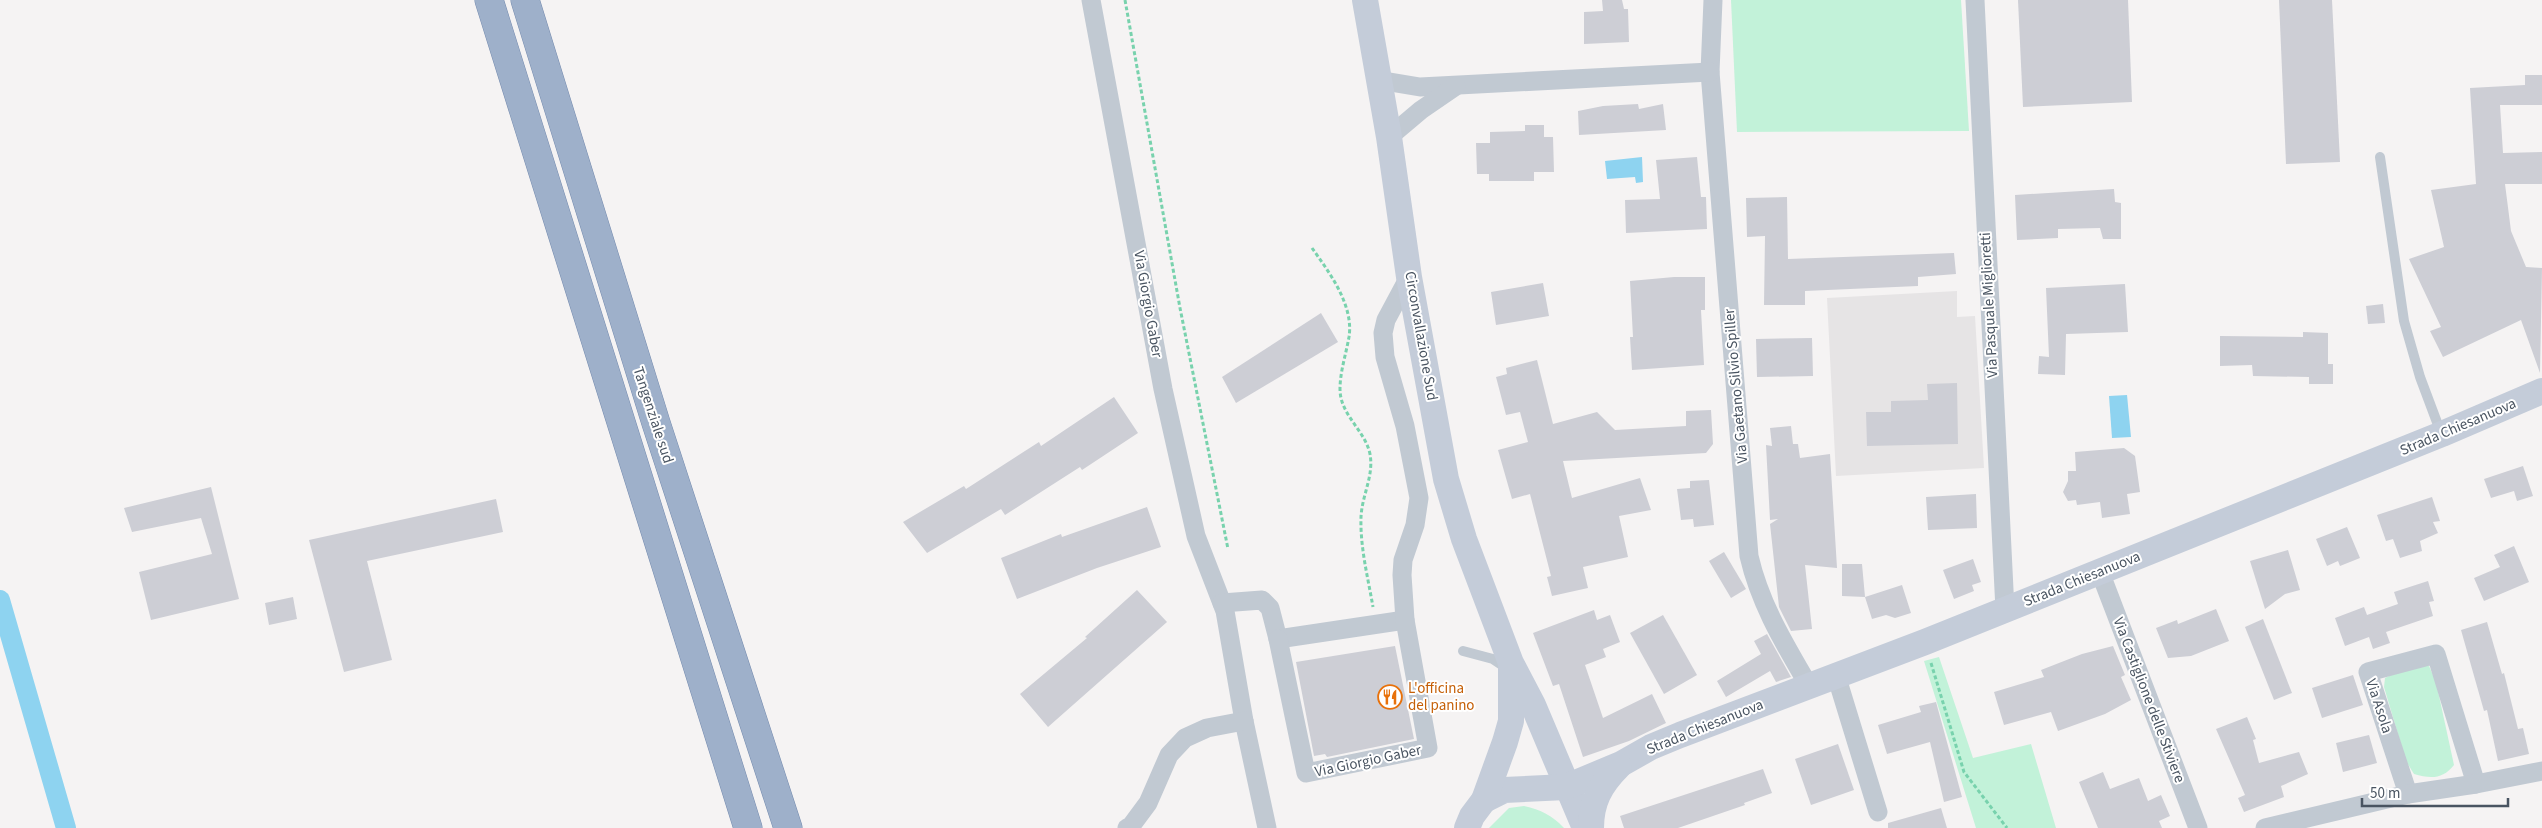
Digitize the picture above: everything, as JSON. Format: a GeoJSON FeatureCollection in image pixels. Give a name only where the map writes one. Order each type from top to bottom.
{"type":"FeatureCollection","features":[{"type":"Feature","properties":{"kind":"highway"},"geometry":{"type":"LineString","coordinates":[[489,0],[748,828]]}},
{"type":"Feature","properties":{"kind":"highway","name":"Tangenziale sud"},"geometry":{"type":"LineString","coordinates":[[527,3],[656,423],[788,828]]}},
{"type":"Feature","properties":{"kind":"main road","name":"Circonvallazione Sud"},"geometry":{"type":"LineString","coordinates":[[1365,0],[1389,137],[1409,277],[1446,479],[1464,538],[1511,667],[1532,705],[1566,787]]}},
{"type":"Feature","properties":{"kind":"main road","name":"Strada Chiesanuova"},"geometry":{"type":"LineString","coordinates":[[1621,764],[1651,748],[2100,572],[2442,434],[2542,391]]}},
{"type":"Feature","properties":{"kind":"main road","name":"Circonvallazione Sud"},"geometry":{"type":"LineString","coordinates":[[1469,818],[1499,763],[1510,721],[1511,667]]}},
{"type":"Feature","properties":{"kind":"main road","name":"Circonvallazione Sud"},"geometry":{"type":"LineString","coordinates":[[1469,818],[1504,790],[1566,787],[1621,764]]}},
{"type":"Feature","properties":{"kind":"main road"},"geometry":{"type":"LineString","coordinates":[[1591,828],[1590,810],[1594,801],[1610,775],[1621,764]]}},
{"type":"Feature","properties":{"kind":"main road"},"geometry":{"type":"LineString","coordinates":[[1566,787],[1585,828]]}},
{"type":"Feature","properties":{"kind":"street","name":"Via Giorgio Gaber"},"geometry":{"type":"LineString","coordinates":[[1091,0],[1163,389],[1196,536],[1222,603],[1244,721],[1267,828]]}},
{"type":"Feature","properties":{"kind":"street","name":"Via Gaetano Silvio Spiller"},"geometry":{"type":"LineString","coordinates":[[1713,0],[1710,72],[1750,556],[1757,587],[1772,623],[1809,686]]}},
{"type":"Feature","properties":{"kind":"street","name":"Via Pasquale Miglioretti"},"geometry":{"type":"LineString","coordinates":[[1975,0],[2004,610]]}},
{"type":"Feature","properties":{"kind":"street"},"geometry":{"type":"LineString","coordinates":[[1378,80],[1420,86],[1456,86],[1710,72]]}},
{"type":"Feature","properties":{"kind":"street"},"geometry":{"type":"LineString","coordinates":[[1389,137],[1414,115],[1456,86]]}},
{"type":"Feature","properties":{"kind":"street"},"geometry":{"type":"LineString","coordinates":[[1278,639],[1405,620],[1403,560],[1415,525],[1419,498],[1405,426],[1385,357],[1383,333],[1386,320],[1409,277]]}},
{"type":"Feature","properties":{"kind":"street","name":"Via Castiglione delle Stiviere"},"geometry":{"type":"LineString","coordinates":[[2100,572],[2198,828]]}},
{"type":"Feature","properties":{"kind":"street","name":"Via Giorgio Gaber"},"geometry":{"type":"LineString","coordinates":[[1222,603],[1262,600],[1270,608],[1306,773],[1428,748],[1405,620]]}},
{"type":"Feature","properties":{"kind":"street","name":"Via Asola"},"geometry":{"type":"LineString","coordinates":[[2408,794],[2368,672],[2436,654],[2476,784]]}},
{"type":"Feature","properties":{"kind":"street"},"geometry":{"type":"LineString","coordinates":[[1836,676],[1878,812]]}},
{"type":"Feature","properties":{"kind":"street"},"geometry":{"type":"LineString","coordinates":[[1127,828],[1131,826],[1148,803],[1169,755],[1185,738],[1207,728],[1244,721]]}},
{"type":"Feature","properties":{"kind":"street"},"geometry":{"type":"LineString","coordinates":[[2265,828],[2408,794],[2476,784],[2542,771]]}},
{"type":"Feature","properties":{"kind":"lane"},"geometry":{"type":"LineString","coordinates":[[2380,157],[2404,321],[2420,377],[2442,434]]}},
{"type":"Feature","properties":{"kind":"lane"},"geometry":{"type":"LineString","coordinates":[[1463,650],[1493,659],[1511,667]]}},
{"type":"Feature","properties":{"kind":"path"},"geometry":{"type":"LineString","coordinates":[[1125,0],[1180,308],[1228,550]]}},
{"type":"Feature","properties":{"kind":"path"},"geometry":{"type":"LineString","coordinates":[[1312,248],[1332,277],[1347,315],[1349,334],[1340,389],[1342,403],[1370,452],[1371,467],[1362,502],[1361,520],[1364,552],[1376,625]]}},
{"type":"Feature","properties":{"kind":"path"},"geometry":{"type":"LineString","coordinates":[[1925,642],[1964,772],[2006,828]]}},
{"type":"Feature","properties":{"kind":"shaded area"},"geometry":{"type":"Polygon","coordinates":[[[1957,291],[1957,317],[1975,316],[1984,468],[1836,476],[1827,298],[1957,291]]]}},
{"type":"Feature","properties":{"kind":"green space"},"geometry":{"type":"Polygon","coordinates":[[[1731,0],[1961,0],[1969,131],[1737,132],[1731,0]]]}},
{"type":"Feature","properties":{"kind":"green space"},"geometry":{"type":"Polygon","coordinates":[[[1939,657],[1973,758],[2031,744],[2056,828],[1976,828],[1924,661],[1939,657]]]}},
{"type":"Feature","properties":{"kind":"green space"},"geometry":{"type":"Polygon","coordinates":[[[2423,664],[2429,666],[2436,682],[2454,765],[2446,773],[2436,777],[2414,774],[2406,761],[2384,687],[2385,678],[2399,671],[2423,664]]]}},
{"type":"Feature","properties":{"kind":"green space"},"geometry":{"type":"Polygon","coordinates":[[[1524,806],[1546,814],[1564,828],[1489,828],[1509,808],[1524,806]]]}},
{"type":"Feature","properties":{"kind":"water"},"geometry":{"type":"Polygon","coordinates":[[[1642,157],[1643,182],[1636,183],[1635,177],[1607,179],[1605,161],[1642,157]]]}},
{"type":"Feature","properties":{"kind":"water"},"geometry":{"type":"Polygon","coordinates":[[[2127,395],[2131,437],[2112,438],[2109,396],[2127,395]]]}},
{"type":"Feature","properties":{"kind":"building"},"geometry":{"type":"Polygon","coordinates":[[[1602,0],[1622,0],[1624,9],[1628,9],[1629,42],[1584,44],[1584,12],[1603,11],[1602,0]]]}},
{"type":"Feature","properties":{"kind":"building"},"geometry":{"type":"Polygon","coordinates":[[[2018,0],[2128,0],[2132,102],[2023,107],[2018,0]]]}},
{"type":"Feature","properties":{"kind":"building"},"geometry":{"type":"Polygon","coordinates":[[[2279,0],[2332,0],[2340,162],[2286,164],[2279,0]]]}},
{"type":"Feature","properties":{"kind":"building"},"geometry":{"type":"Polygon","coordinates":[[[2525,75],[2542,75],[2542,105],[2500,105],[2503,153],[2542,152],[2542,184],[2505,184],[2511,231],[2526,267],[2542,268],[2540,373],[2521,320],[2443,357],[2430,331],[2441,327],[2409,259],[2444,247],[2431,190],[2476,184],[2470,88],[2525,85],[2525,75]]]}},
{"type":"Feature","properties":{"kind":"building"},"geometry":{"type":"Polygon","coordinates":[[[1638,104],[1639,109],[1663,104],[1666,130],[1579,135],[1578,111],[1603,106],[1638,104]]]}},
{"type":"Feature","properties":{"kind":"building"},"geometry":{"type":"Polygon","coordinates":[[[1525,125],[1544,125],[1544,137],[1553,137],[1554,172],[1534,172],[1534,181],[1489,181],[1489,174],[1477,174],[1476,143],[1490,143],[1490,132],[1525,131],[1525,125]]]}},
{"type":"Feature","properties":{"kind":"building"},"geometry":{"type":"Polygon","coordinates":[[[1697,157],[1701,197],[1706,197],[1707,229],[1626,233],[1625,200],[1660,199],[1656,160],[1697,157]]]}},
{"type":"Feature","properties":{"kind":"building"},"geometry":{"type":"Polygon","coordinates":[[[2114,189],[2115,202],[2121,203],[2121,239],[2103,239],[2100,228],[2058,229],[2058,238],[2017,240],[2015,195],[2114,189]]]}},
{"type":"Feature","properties":{"kind":"building"},"geometry":{"type":"Polygon","coordinates":[[[1787,197],[1788,259],[1954,253],[1956,274],[1918,277],[1918,286],[1805,291],[1805,305],[1764,305],[1765,236],[1747,237],[1746,198],[1787,197]]]}},
{"type":"Feature","properties":{"kind":"building"},"geometry":{"type":"Polygon","coordinates":[[[1674,277],[1705,277],[1705,310],[1701,310],[1704,365],[1632,370],[1630,337],[1633,337],[1630,281],[1674,277]]]}},
{"type":"Feature","properties":{"kind":"building"},"geometry":{"type":"Polygon","coordinates":[[[1543,283],[1549,316],[1496,325],[1491,292],[1543,283]]]}},
{"type":"Feature","properties":{"kind":"building"},"geometry":{"type":"Polygon","coordinates":[[[2125,284],[2128,332],[2066,334],[2065,375],[2038,374],[2039,356],[2049,357],[2046,288],[2125,284]]]}},
{"type":"Feature","properties":{"kind":"building"},"geometry":{"type":"Polygon","coordinates":[[[2383,304],[2385,323],[2368,324],[2366,306],[2383,304]]]}},
{"type":"Feature","properties":{"kind":"building"},"geometry":{"type":"Polygon","coordinates":[[[1321,313],[1338,342],[1236,403],[1222,377],[1321,313]]]}},
{"type":"Feature","properties":{"kind":"building"},"geometry":{"type":"Polygon","coordinates":[[[2303,332],[2328,333],[2328,364],[2333,364],[2333,384],[2309,384],[2309,377],[2253,376],[2252,365],[2220,366],[2220,336],[2303,337],[2303,332]]]}},
{"type":"Feature","properties":{"kind":"building"},"geometry":{"type":"Polygon","coordinates":[[[1812,338],[1813,376],[1757,377],[1756,339],[1812,338]]]}},
{"type":"Feature","properties":{"kind":"building"},"geometry":{"type":"Polygon","coordinates":[[[1537,360],[1553,424],[1597,412],[1615,430],[1686,426],[1686,411],[1711,410],[1713,444],[1706,453],[1563,461],[1572,498],[1640,478],[1651,510],[1619,516],[1628,557],[1583,567],[1588,588],[1552,596],[1547,577],[1551,576],[1530,494],[1512,499],[1498,450],[1528,442],[1520,412],[1506,415],[1496,377],[1507,374],[1506,368],[1537,360]]]}},
{"type":"Feature","properties":{"kind":"building"},"geometry":{"type":"Polygon","coordinates":[[[1957,383],[1958,444],[1867,446],[1866,412],[1891,412],[1891,401],[1928,400],[1927,384],[1957,383]]]}},
{"type":"Feature","properties":{"kind":"building"},"geometry":{"type":"Polygon","coordinates":[[[1114,397],[1138,433],[1082,470],[1080,467],[1005,515],[1001,509],[927,553],[903,522],[964,486],[966,489],[1039,442],[1041,446],[1114,397]]]}},
{"type":"Feature","properties":{"kind":"building"},"geometry":{"type":"Polygon","coordinates":[[[1791,426],[1793,444],[1798,444],[1800,458],[1830,454],[1837,568],[1805,565],[1812,629],[1791,631],[1779,607],[1770,524],[1778,519],[1770,520],[1766,445],[1772,446],[1770,428],[1791,426]]]}},
{"type":"Feature","properties":{"kind":"building"},"geometry":{"type":"Polygon","coordinates":[[[2124,448],[2135,456],[2140,492],[2127,494],[2130,514],[2102,518],[2100,502],[2077,505],[2076,500],[2068,501],[2063,492],[2068,481],[2068,471],[2076,471],[2075,452],[2124,448]]]}},
{"type":"Feature","properties":{"kind":"building"},"geometry":{"type":"Polygon","coordinates":[[[2523,466],[2533,496],[2517,501],[2514,491],[2491,498],[2484,479],[2523,466]]]}},
{"type":"Feature","properties":{"kind":"building"},"geometry":{"type":"Polygon","coordinates":[[[1709,480],[1714,525],[1694,527],[1693,519],[1681,520],[1677,489],[1690,488],[1690,481],[1709,480]]]}},
{"type":"Feature","properties":{"kind":"building"},"geometry":{"type":"Polygon","coordinates":[[[211,487],[239,599],[151,620],[139,572],[212,554],[201,518],[132,532],[124,508],[211,487]]]}},
{"type":"Feature","properties":{"kind":"building"},"geometry":{"type":"Polygon","coordinates":[[[1976,494],[1977,528],[1928,530],[1926,497],[1976,494]]]}},
{"type":"Feature","properties":{"kind":"building"},"geometry":{"type":"Polygon","coordinates":[[[2432,497],[2440,521],[2433,522],[2438,533],[2420,541],[2422,551],[2400,558],[2393,539],[2386,541],[2377,515],[2432,497]]]}},
{"type":"Feature","properties":{"kind":"building"},"geometry":{"type":"Polygon","coordinates":[[[496,499],[503,532],[367,561],[392,660],[344,672],[309,540],[496,499]]]}},
{"type":"Feature","properties":{"kind":"building"},"geometry":{"type":"Polygon","coordinates":[[[1147,507],[1161,547],[1097,568],[1017,599],[1001,558],[1061,534],[1062,537],[1147,507]]]}},
{"type":"Feature","properties":{"kind":"building"},"geometry":{"type":"Polygon","coordinates":[[[2347,527],[2360,558],[2340,566],[2338,561],[2327,566],[2316,539],[2347,527]]]}},
{"type":"Feature","properties":{"kind":"building"},"geometry":{"type":"Polygon","coordinates":[[[2514,546],[2529,582],[2484,601],[2474,578],[2500,567],[2494,555],[2514,546]]]}},
{"type":"Feature","properties":{"kind":"building"},"geometry":{"type":"Polygon","coordinates":[[[2288,550],[2300,590],[2285,594],[2265,609],[2250,561],[2288,550]]]}},
{"type":"Feature","properties":{"kind":"building"},"geometry":{"type":"Polygon","coordinates":[[[1724,552],[1746,589],[1731,598],[1709,561],[1724,552]]]}},
{"type":"Feature","properties":{"kind":"building"},"geometry":{"type":"Polygon","coordinates":[[[1973,559],[1981,582],[1972,585],[1974,591],[1954,599],[1943,570],[1973,559]]]}},
{"type":"Feature","properties":{"kind":"building"},"geometry":{"type":"Polygon","coordinates":[[[1842,564],[1862,564],[1865,597],[1842,596],[1842,564]]]}},
{"type":"Feature","properties":{"kind":"building"},"geometry":{"type":"Polygon","coordinates":[[[2428,581],[2434,601],[2429,602],[2433,616],[2386,632],[2390,643],[2373,649],[2369,637],[2345,646],[2335,618],[2364,607],[2367,615],[2398,604],[2394,592],[2428,581]]]}},
{"type":"Feature","properties":{"kind":"building"},"geometry":{"type":"Polygon","coordinates":[[[1902,585],[1911,613],[1895,618],[1886,615],[1872,619],[1865,597],[1902,585]]]}},
{"type":"Feature","properties":{"kind":"building"},"geometry":{"type":"Polygon","coordinates":[[[1137,590],[1167,622],[1048,727],[1020,694],[1087,638],[1085,637],[1137,590]]]}},
{"type":"Feature","properties":{"kind":"building"},"geometry":{"type":"Polygon","coordinates":[[[293,597],[297,619],[269,625],[265,603],[293,597]]]}},
{"type":"Feature","properties":{"kind":"building"},"geometry":{"type":"Polygon","coordinates":[[[2216,609],[2229,641],[2191,656],[2168,658],[2156,628],[2177,620],[2178,624],[2216,609]]]}},
{"type":"Feature","properties":{"kind":"building"},"geometry":{"type":"Polygon","coordinates":[[[1594,610],[1597,620],[1610,615],[1620,642],[1603,649],[1606,657],[1585,665],[1603,718],[1652,694],[1666,723],[1629,741],[1583,757],[1559,684],[1553,686],[1533,633],[1594,610]]]}},
{"type":"Feature","properties":{"kind":"building"},"geometry":{"type":"Polygon","coordinates":[[[1663,615],[1697,675],[1664,694],[1630,633],[1663,615]]]}},
{"type":"Feature","properties":{"kind":"building"},"geometry":{"type":"Polygon","coordinates":[[[2263,619],[2292,693],[2274,700],[2245,627],[2263,619]]]}},
{"type":"Feature","properties":{"kind":"building"},"geometry":{"type":"Polygon","coordinates":[[[2487,622],[2502,674],[2504,673],[2518,729],[2523,728],[2529,754],[2498,761],[2487,710],[2484,711],[2461,630],[2487,622]]]}},
{"type":"Feature","properties":{"kind":"building"},"geometry":{"type":"Polygon","coordinates":[[[1767,634],[1791,677],[1776,682],[1770,671],[1726,697],[1717,681],[1761,654],[1754,641],[1767,634]]]}},
{"type":"Feature","properties":{"kind":"building"},"geometry":{"type":"Polygon","coordinates":[[[1395,646],[1414,739],[1327,757],[1325,754],[1314,756],[1296,662],[1395,646]]]}},
{"type":"Feature","properties":{"kind":"building"},"geometry":{"type":"Polygon","coordinates":[[[2113,646],[2125,675],[2121,677],[2131,700],[2105,714],[2058,731],[2051,712],[2004,725],[1994,692],[2044,677],[2041,670],[2082,654],[2113,646]]]}},
{"type":"Feature","properties":{"kind":"building"},"geometry":{"type":"Polygon","coordinates":[[[2353,675],[2363,705],[2322,718],[2312,688],[2353,675]]]}},
{"type":"Feature","properties":{"kind":"building"},"geometry":{"type":"Polygon","coordinates":[[[1936,702],[1962,797],[1944,802],[1930,742],[1887,754],[1878,725],[1921,712],[1919,706],[1936,702]]]}},
{"type":"Feature","properties":{"kind":"building"},"geometry":{"type":"Polygon","coordinates":[[[2247,717],[2256,739],[2253,740],[2259,763],[2299,752],[2308,774],[2281,786],[2284,797],[2244,812],[2238,798],[2245,795],[2216,729],[2247,717]]]}},
{"type":"Feature","properties":{"kind":"building"},"geometry":{"type":"Polygon","coordinates":[[[2369,735],[2377,763],[2343,772],[2336,743],[2369,735]]]}},
{"type":"Feature","properties":{"kind":"building"},"geometry":{"type":"Polygon","coordinates":[[[1838,744],[1854,790],[1811,805],[1795,759],[1838,744]]]}},
{"type":"Feature","properties":{"kind":"building"},"geometry":{"type":"Polygon","coordinates":[[[1763,769],[1772,793],[1744,803],[1745,805],[1678,828],[1624,828],[1620,816],[1763,769]]]}},
{"type":"Feature","properties":{"kind":"building"},"geometry":{"type":"Polygon","coordinates":[[[2103,772],[2110,789],[2139,778],[2148,801],[2161,795],[2170,816],[2159,821],[2162,828],[2098,828],[2079,782],[2103,772]]]}},
{"type":"Feature","properties":{"kind":"building"},"geometry":{"type":"Polygon","coordinates":[[[1941,808],[1947,828],[1888,828],[1888,823],[1941,808]]]}},
{"type":"Feature","properties":{"kind":"waterway"},"geometry":{"type":"LineString","coordinates":[[0,600],[66,828]]}},
{"type":"Feature","properties":{"kind":"place","name":"L'officina del panino"},"geometry":{"type":"Point","coordinates":[1390,697]}}]}
